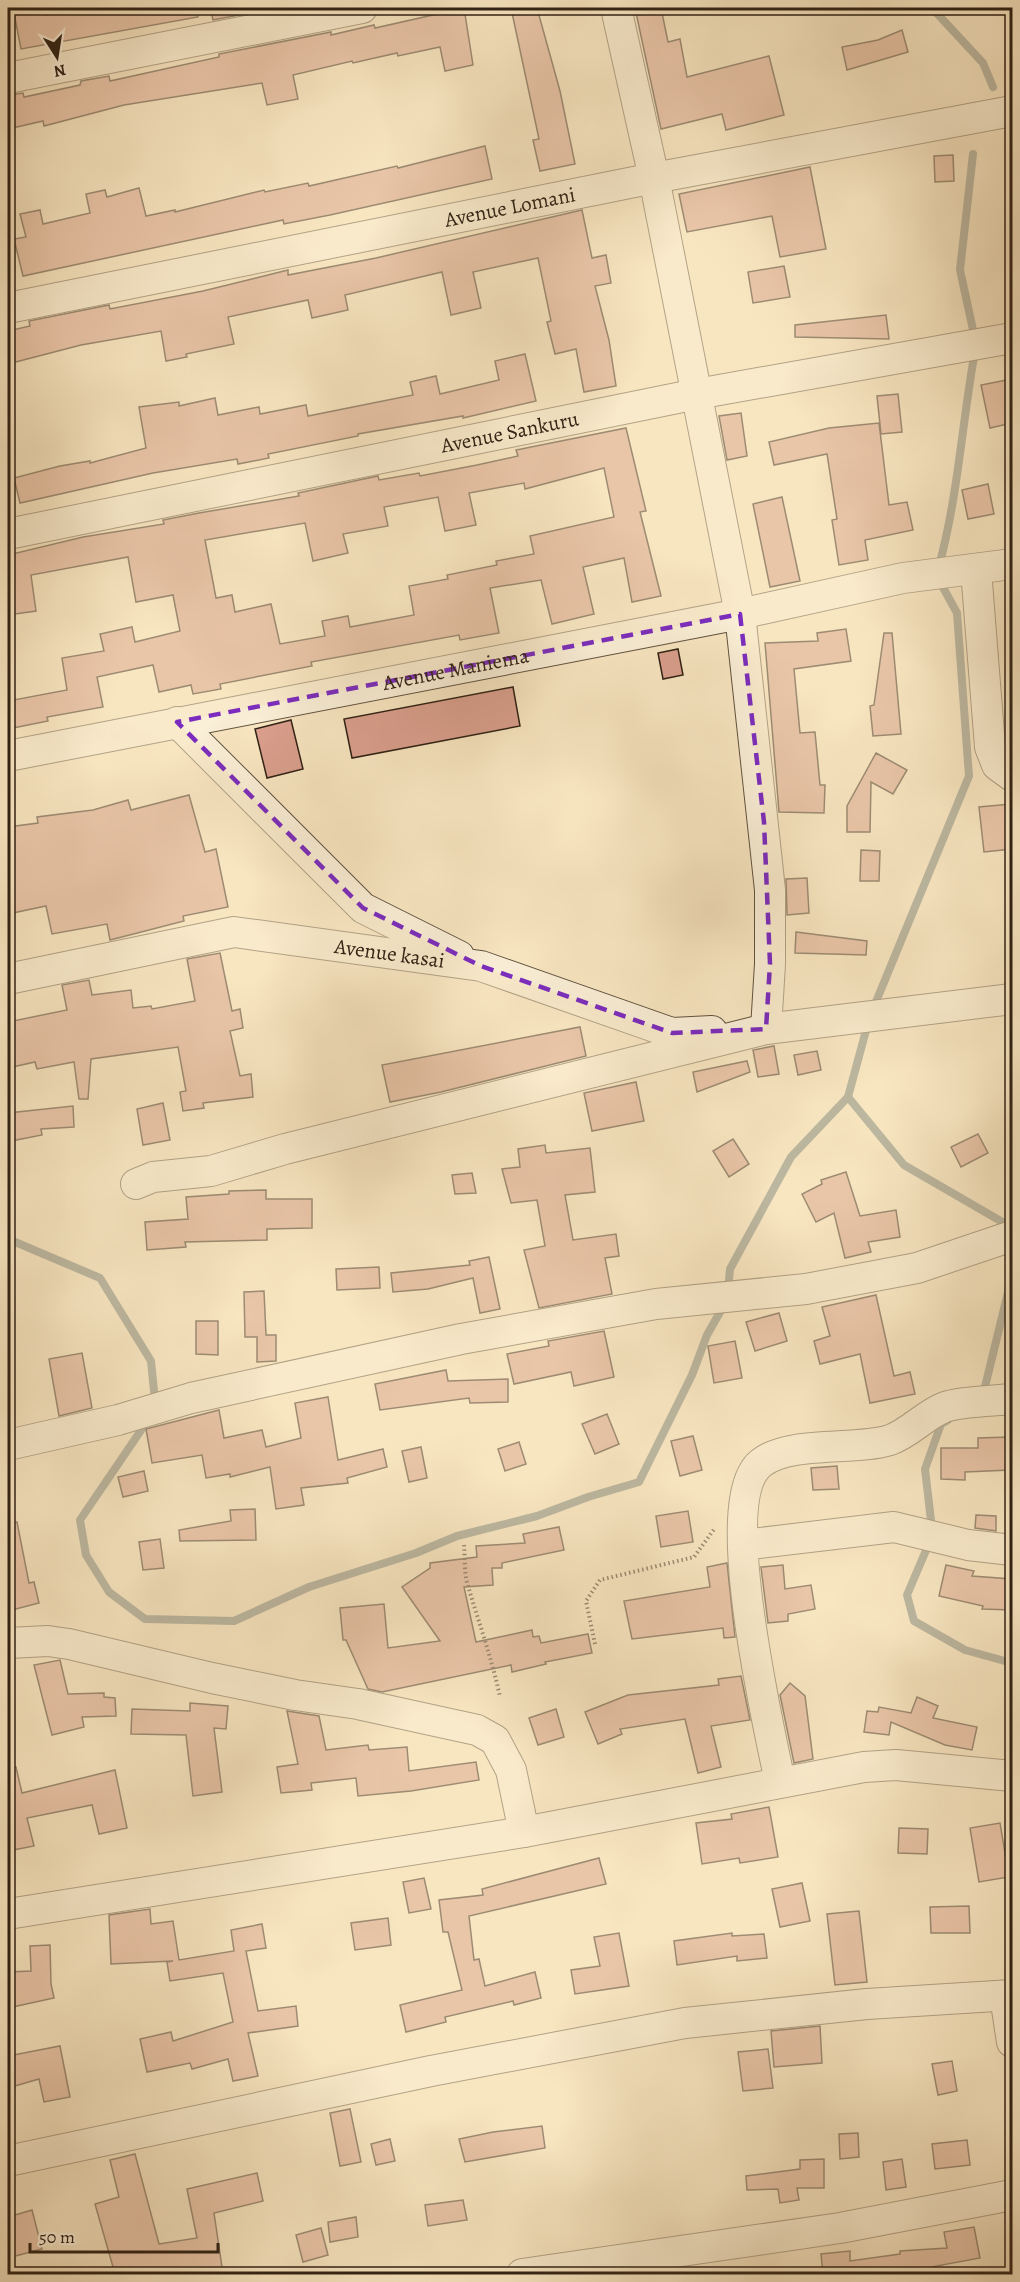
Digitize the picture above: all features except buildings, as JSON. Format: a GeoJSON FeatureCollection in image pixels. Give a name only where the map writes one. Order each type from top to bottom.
{"type":"FeatureCollection","features":[{"type":"Feature","properties":{"kind":"street"},"geometry":{"type":"LineString","coordinates":[[8,78],[362,8]]}},
{"type":"Feature","properties":{"kind":"street"},"geometry":{"type":"LineString","coordinates":[[616,8],[654,178],[740,614],[770,890],[770,964],[766,1029]]}},
{"type":"Feature","properties":{"kind":"street","name":"Avenue Lomani"},"geometry":{"type":"LineString","coordinates":[[8,308],[654,178],[1012,111]]}},
{"type":"Feature","properties":{"kind":"street","name":"Avenue Sankuru"},"geometry":{"type":"LineString","coordinates":[[8,534],[697,394],[1012,338]]}},
{"type":"Feature","properties":{"kind":"street"},"geometry":{"type":"LineString","coordinates":[[1012,564],[976,570],[990,747],[997,765],[1012,776]]}},
{"type":"Feature","properties":{"kind":"street","name":"Avenue Maniema"},"geometry":{"type":"LineString","coordinates":[[8,756],[740,614],[903,578],[976,570]]}},
{"type":"Feature","properties":{"kind":"street"},"geometry":{"type":"LineString","coordinates":[[177,722],[363,908],[481,966]]}},
{"type":"Feature","properties":{"kind":"street","name":"Avenue kasai"},"geometry":{"type":"LineString","coordinates":[[8,979],[234,932],[481,966],[672,1033],[766,1029]]}},
{"type":"Feature","properties":{"kind":"street"},"geometry":{"type":"LineString","coordinates":[[136,1184],[153,1177],[211,1171],[285,1149],[766,1029],[1012,999]]}},
{"type":"Feature","properties":{"kind":"street"},"geometry":{"type":"LineString","coordinates":[[8,1445],[118,1420],[191,1398],[461,1339],[656,1304],[806,1289],[917,1268],[1012,1236]]}},
{"type":"Feature","properties":{"kind":"street"},"geometry":{"type":"LineString","coordinates":[[780,1782],[748,1610],[742,1531],[747,1484],[761,1463],[787,1452],[890,1440],[945,1407],[1012,1399]]}},
{"type":"Feature","properties":{"kind":"street"},"geometry":{"type":"LineString","coordinates":[[743,1545],[894,1527],[968,1545],[1012,1550]]}},
{"type":"Feature","properties":{"kind":"street"},"geometry":{"type":"LineString","coordinates":[[8,1643],[48,1641],[69,1644],[212,1678],[295,1695],[358,1704],[477,1730],[495,1740],[506,1761],[524,1832]]}},
{"type":"Feature","properties":{"kind":"street"},"geometry":{"type":"LineString","coordinates":[[8,1914],[524,1832],[864,1767],[896,1765],[1012,1776]]}},
{"type":"Feature","properties":{"kind":"street"},"geometry":{"type":"LineString","coordinates":[[8,2162],[431,2071],[655,2028],[771,2012],[1009,1995],[1012,2042]]}},
{"type":"Feature","properties":{"kind":"street"},"geometry":{"type":"LineString","coordinates":[[522,2274],[840,2228],[1012,2195]]}},
{"type":"Feature","properties":{"kind":"path"},"geometry":{"type":"LineString","coordinates":[[595,1644],[586,1601],[600,1580],[694,1557],[716,1527]]}},
{"type":"Feature","properties":{"kind":"path"},"geometry":{"type":"LineString","coordinates":[[464,1545],[467,1585],[475,1602],[482,1637],[492,1659],[500,1697]]}},
{"type":"Feature","properties":{"kind":"highlighted area"},"geometry":{"type":"Polygon","coordinates":[[[740,614],[764,822],[770,964],[766,1029],[672,1033],[481,966],[363,908],[177,722],[740,614]]]}},
{"type":"Feature","properties":{"kind":"waterway"},"geometry":{"type":"LineString","coordinates":[[932,8],[983,63],[993,87]]}},
{"type":"Feature","properties":{"kind":"waterway"},"geometry":{"type":"LineString","coordinates":[[973,154],[960,270],[975,339]]}},
{"type":"Feature","properties":{"kind":"waterway"},"geometry":{"type":"LineString","coordinates":[[939,566],[955,486],[975,351]]}},
{"type":"Feature","properties":{"kind":"waterway"},"geometry":{"type":"LineString","coordinates":[[873,1009],[969,776],[957,613],[939,580]]}},
{"type":"Feature","properties":{"kind":"waterway"},"geometry":{"type":"LineString","coordinates":[[728,1291],[730,1269],[791,1157],[848,1097],[868,1023]]}},
{"type":"Feature","properties":{"kind":"waterway"},"geometry":{"type":"LineString","coordinates":[[848,1097],[904,1165],[1011,1227]]}},
{"type":"Feature","properties":{"kind":"waterway"},"geometry":{"type":"LineString","coordinates":[[8,1239],[100,1278],[151,1361],[155,1401]]}},
{"type":"Feature","properties":{"kind":"waterway"},"geometry":{"type":"LineString","coordinates":[[983,1395],[1012,1276]]}},
{"type":"Feature","properties":{"kind":"waterway"},"geometry":{"type":"LineString","coordinates":[[148,1420],[80,1520],[86,1555],[109,1592],[145,1619],[234,1621],[309,1587],[416,1553],[457,1536],[537,1516],[588,1497],[639,1482],[692,1375],[707,1335],[724,1305]]}},
{"type":"Feature","properties":{"kind":"waterway"},"geometry":{"type":"LineString","coordinates":[[932,1529],[925,1469],[941,1424],[948,1420]]}},
{"type":"Feature","properties":{"kind":"waterway"},"geometry":{"type":"LineString","coordinates":[[930,1541],[907,1595],[914,1621],[965,1650],[1012,1663]]}}]}
